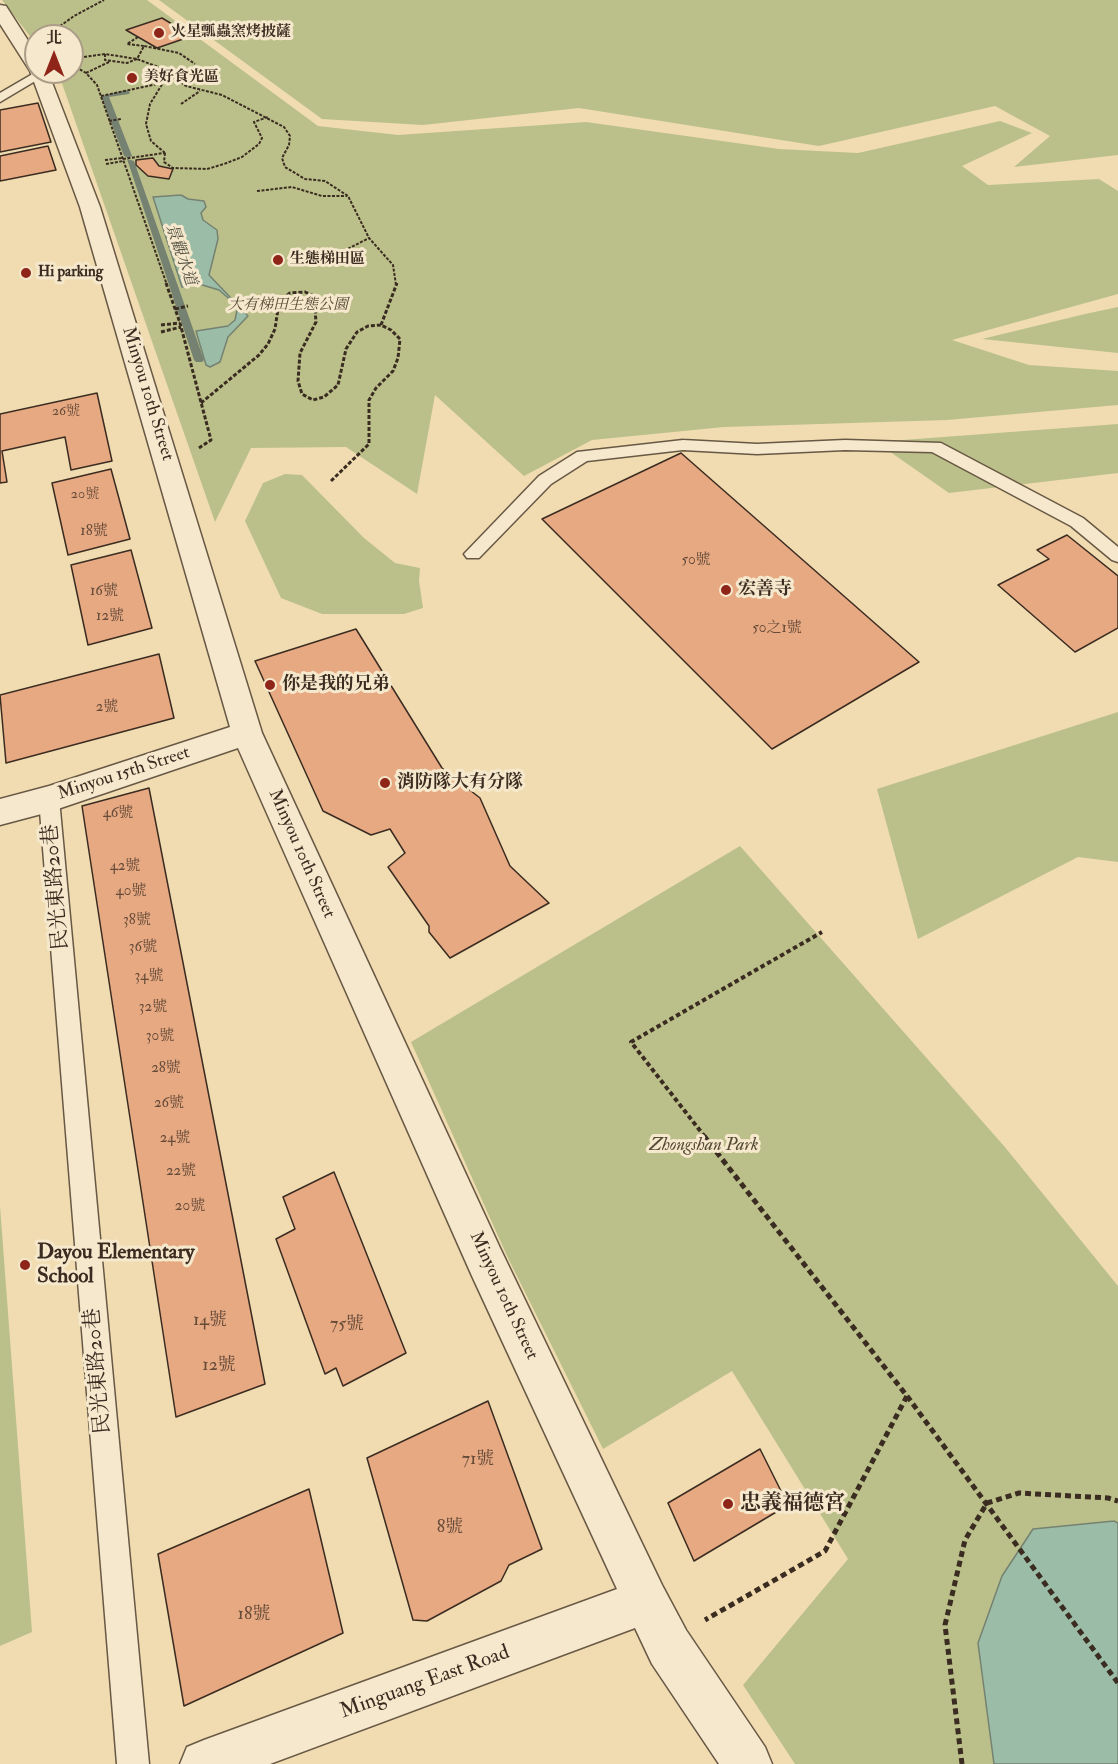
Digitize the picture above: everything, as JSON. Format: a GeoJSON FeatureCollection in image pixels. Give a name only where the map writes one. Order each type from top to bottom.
{"type":"FeatureCollection","features":[{"type":"Feature","properties":{"kind":"street","name":"Minyou 10th Street"},"geometry":{"type":"LineString","coordinates":[[0,10],[24,48]]}},
{"type":"Feature","properties":{"kind":"street","name":"Minyou 10th Street"},"geometry":{"type":"LineString","coordinates":[[44,84],[90,207],[247,733],[486,1262],[646,1601],[669,1647],[748,1764]]}},
{"type":"Feature","properties":{"kind":"street","name":"Minyou 15th Street"},"geometry":{"type":"LineString","coordinates":[[0,812],[49,799],[247,733]]}},
{"type":"Feature","properties":{"kind":"street","name":"Minguang East Road"},"geometry":{"type":"LineString","coordinates":[[204,1764],[646,1601]]}},
{"type":"Feature","properties":{"kind":"lane"},"geometry":{"type":"LineString","coordinates":[[0,98],[24,81]]}},
{"type":"Feature","properties":{"kind":"lane"},"geometry":{"type":"LineString","coordinates":[[473,554],[545,480],[583,456],[683,445],[757,449],[845,445],[935,447],[1077,522],[1118,556]]}},
{"type":"Feature","properties":{"kind":"lane","name":"民光東路20巷"},"geometry":{"type":"LineString","coordinates":[[49,799],[133,1764]]}},
{"type":"Feature","properties":{"kind":"path"},"geometry":{"type":"LineString","coordinates":[[63,24],[104,0]]}},
{"type":"Feature","properties":{"kind":"path"},"geometry":{"type":"LineString","coordinates":[[138,37],[127,44],[179,53],[195,64]]}},
{"type":"Feature","properties":{"kind":"path"},"geometry":{"type":"LineString","coordinates":[[105,54],[105,60],[127,63],[137,59],[144,46]]}},
{"type":"Feature","properties":{"kind":"path"},"geometry":{"type":"LineString","coordinates":[[84,57],[105,54],[137,59],[169,73],[186,86],[222,95],[268,117],[284,128],[290,136],[289,145],[282,158],[285,167],[305,179],[325,182],[348,196],[369,238],[393,265],[397,283],[381,325]]}},
{"type":"Feature","properties":{"kind":"path"},"geometry":{"type":"LineString","coordinates":[[110,62],[86,73],[97,85],[175,309],[211,441]]}},
{"type":"Feature","properties":{"kind":"path"},"geometry":{"type":"LineString","coordinates":[[165,153],[152,141],[146,124],[150,104],[169,73]]}},
{"type":"Feature","properties":{"kind":"path"},"geometry":{"type":"LineString","coordinates":[[101,96],[163,83]]}},
{"type":"Feature","properties":{"kind":"path"},"geometry":{"type":"LineString","coordinates":[[181,104],[200,91]]}},
{"type":"Feature","properties":{"kind":"path"},"geometry":{"type":"LineString","coordinates":[[165,153],[164,162],[172,168],[207,169],[224,164],[242,157],[260,144],[262,138],[254,122],[268,117]]}},
{"type":"Feature","properties":{"kind":"path"},"geometry":{"type":"LineString","coordinates":[[110,121],[121,119]]}},
{"type":"Feature","properties":{"kind":"path"},"geometry":{"type":"LineString","coordinates":[[123,159],[165,153]]}},
{"type":"Feature","properties":{"kind":"path"},"geometry":{"type":"LineString","coordinates":[[257,191],[292,187],[322,196],[348,196]]}},
{"type":"Feature","properties":{"kind":"path"},"geometry":{"type":"LineString","coordinates":[[328,259],[369,238]]}},
{"type":"Feature","properties":{"kind":"path"},"geometry":{"type":"LineString","coordinates":[[201,403],[259,355],[268,344],[275,329],[279,302],[290,293],[305,292],[314,296],[316,322],[300,353],[298,381],[302,394],[313,400],[324,398],[338,385],[346,349],[357,332],[368,326],[381,325],[391,330],[400,339],[398,358],[393,371],[376,388],[369,400],[369,444],[331,481]]}},
{"type":"Feature","properties":{"kind":"path"},"geometry":{"type":"LineString","coordinates":[[175,309],[188,306]]}},
{"type":"Feature","properties":{"kind":"path"},"geometry":{"type":"LineString","coordinates":[[822,932],[631,1042],[907,1396],[1118,1683]]}},
{"type":"Feature","properties":{"kind":"path"},"geometry":{"type":"LineString","coordinates":[[704,1621],[825,1551],[907,1396]]}},
{"type":"Feature","properties":{"kind":"path"},"geometry":{"type":"LineString","coordinates":[[962,1764],[945,1624],[965,1540],[987,1503],[1019,1493],[1108,1498],[1118,1501]]}},
{"type":"Feature","properties":{"kind":"green space","name":"大有梯田生態公園"},"geometry":{"type":"Polygon","coordinates":[[[2,0],[147,0],[318,126],[398,135],[586,122],[779,149],[858,153],[1000,121],[1032,133],[962,166],[988,185],[1099,179],[1118,191],[1118,294],[952,340],[1029,365],[1118,371],[1118,405],[947,420],[724,427],[592,440],[524,476],[435,395],[417,494],[346,447],[251,448],[215,522],[62,84],[84,84],[84,24],[24,24],[24,28],[2,0]]]}},
{"type":"Feature","properties":{"kind":"green space"},"geometry":{"type":"Polygon","coordinates":[[[159,0],[1118,0],[1118,155],[1014,167],[1050,136],[995,106],[819,146],[579,108],[423,125],[322,119],[159,0]]]}},
{"type":"Feature","properties":{"kind":"green space"},"geometry":{"type":"Polygon","coordinates":[[[1118,307],[1118,353],[982,339],[1085,314],[1118,307]]]}},
{"type":"Feature","properties":{"kind":"green space"},"geometry":{"type":"Polygon","coordinates":[[[1118,424],[1118,473],[949,493],[876,442],[1118,424]]]}},
{"type":"Feature","properties":{"kind":"green space"},"geometry":{"type":"Polygon","coordinates":[[[285,474],[302,475],[364,538],[395,563],[420,568],[419,581],[423,608],[404,614],[322,614],[281,598],[245,521],[263,483],[285,474]]]}},
{"type":"Feature","properties":{"kind":"green space"},"geometry":{"type":"Polygon","coordinates":[[[1118,712],[1118,862],[1078,857],[918,939],[877,789],[1118,712]]]}},
{"type":"Feature","properties":{"kind":"green space","name":"Zhongshan Park"},"geometry":{"type":"Polygon","coordinates":[[[740,846],[1004,1146],[1118,1286],[1118,1764],[795,1764],[743,1685],[848,1559],[732,1371],[603,1449],[508,1258],[411,1042],[740,846]]]}},
{"type":"Feature","properties":{"kind":"green space"},"geometry":{"type":"Polygon","coordinates":[[[0,1206],[32,1632],[0,1646],[0,1206]]]}},
{"type":"Feature","properties":{"kind":"water"},"geometry":{"type":"Polygon","coordinates":[[[181,195],[188,199],[204,201],[206,207],[201,213],[203,220],[217,230],[218,239],[209,275],[248,316],[228,337],[220,362],[210,367],[206,365],[196,331],[228,326],[235,320],[237,310],[234,303],[219,290],[199,284],[182,287],[153,197],[181,195]]]}},
{"type":"Feature","properties":{"kind":"water"},"geometry":{"type":"Polygon","coordinates":[[[1114,1521],[1118,1523],[1118,1764],[994,1764],[978,1643],[1002,1576],[1033,1529],[1114,1521]]]}},
{"type":"Feature","properties":{"kind":"building","name":"火星瓢蟲窯烤披薩"},"geometry":{"type":"Polygon","coordinates":[[[162,18],[192,36],[157,48],[126,30],[162,18]]]}},
{"type":"Feature","properties":{"kind":"building"},"geometry":{"type":"Polygon","coordinates":[[[38,103],[51,142],[0,152],[0,110],[38,103]]]}},
{"type":"Feature","properties":{"kind":"building"},"geometry":{"type":"Polygon","coordinates":[[[48,146],[56,170],[0,181],[0,156],[48,146]]]}},
{"type":"Feature","properties":{"kind":"building"},"geometry":{"type":"Polygon","coordinates":[[[153,158],[159,166],[173,169],[169,179],[148,176],[136,165],[136,160],[153,158]]]}},
{"type":"Feature","properties":{"kind":"building"},"geometry":{"type":"Polygon","coordinates":[[[97,393],[112,461],[71,470],[65,437],[2,451],[7,482],[0,483],[0,414],[97,393]]]}},
{"type":"Feature","properties":{"kind":"building","name":"宏善寺"},"geometry":{"type":"Polygon","coordinates":[[[681,453],[919,662],[772,749],[542,519],[681,453]]]}},
{"type":"Feature","properties":{"kind":"building"},"geometry":{"type":"Polygon","coordinates":[[[111,469],[130,539],[68,555],[52,483],[111,469]]]}},
{"type":"Feature","properties":{"kind":"building"},"geometry":{"type":"Polygon","coordinates":[[[1067,535],[1118,576],[1118,628],[1075,652],[998,585],[1049,559],[1037,550],[1067,535]]]}},
{"type":"Feature","properties":{"kind":"building"},"geometry":{"type":"Polygon","coordinates":[[[131,550],[152,628],[88,645],[71,565],[131,550]]]}},
{"type":"Feature","properties":{"kind":"building","name":"消防隊大有分隊"},"geometry":{"type":"Polygon","coordinates":[[[356,629],[442,768],[480,798],[510,866],[549,903],[450,958],[429,932],[429,926],[388,867],[405,853],[390,829],[371,835],[323,811],[255,661],[356,629]]]}},
{"type":"Feature","properties":{"kind":"building"},"geometry":{"type":"Polygon","coordinates":[[[159,654],[174,718],[6,763],[0,695],[159,654]]]}},
{"type":"Feature","properties":{"kind":"building"},"geometry":{"type":"Polygon","coordinates":[[[149,788],[265,1384],[176,1417],[82,806],[149,788]]]}},
{"type":"Feature","properties":{"kind":"building"},"geometry":{"type":"Polygon","coordinates":[[[334,1172],[406,1353],[343,1386],[336,1368],[325,1374],[276,1239],[295,1229],[283,1197],[334,1172]]]}},
{"type":"Feature","properties":{"kind":"building"},"geometry":{"type":"Polygon","coordinates":[[[488,1401],[542,1549],[509,1565],[501,1581],[427,1621],[413,1620],[367,1458],[488,1401]]]}},
{"type":"Feature","properties":{"kind":"building","name":"忠義福德宮"},"geometry":{"type":"Polygon","coordinates":[[[760,1449],[788,1505],[694,1561],[668,1503],[760,1449]]]}},
{"type":"Feature","properties":{"kind":"building"},"geometry":{"type":"Polygon","coordinates":[[[309,1489],[343,1633],[184,1706],[158,1554],[309,1489]]]}},
{"type":"Feature","properties":{"kind":"waterway","name":"景觀水道"},"geometry":{"type":"LineString","coordinates":[[126,92],[105,96],[128,156]]}},
{"type":"Feature","properties":{"kind":"waterway","name":"景觀水道"},"geometry":{"type":"LineString","coordinates":[[130,161],[199,360]]}},
{"type":"Feature","properties":{"kind":"place","name":"火星瓢蟲窯烤披薩"},"geometry":{"type":"Point","coordinates":[159,33]}},
{"type":"Feature","properties":{"kind":"place","name":"美好食光區"},"geometry":{"type":"Point","coordinates":[132,78]}},
{"type":"Feature","properties":{"kind":"place","name":"生態梯田區"},"geometry":{"type":"Point","coordinates":[278,260]}},
{"type":"Feature","properties":{"kind":"place","name":"Hi parking"},"geometry":{"type":"Point","coordinates":[26,273]}},
{"type":"Feature","properties":{"kind":"place","name":"宏善寺"},"geometry":{"type":"Point","coordinates":[726,590]}},
{"type":"Feature","properties":{"kind":"place","name":"你是我的兄弟"},"geometry":{"type":"Point","coordinates":[270,685]}},
{"type":"Feature","properties":{"kind":"place","name":"消防隊大有分隊"},"geometry":{"type":"Point","coordinates":[385,783]}},
{"type":"Feature","properties":{"kind":"place","name":"Dayou Elementary School"},"geometry":{"type":"Point","coordinates":[25,1265]}},
{"type":"Feature","properties":{"kind":"place","name":"忠義福德宮"},"geometry":{"type":"Point","coordinates":[728,1504]}}]}
